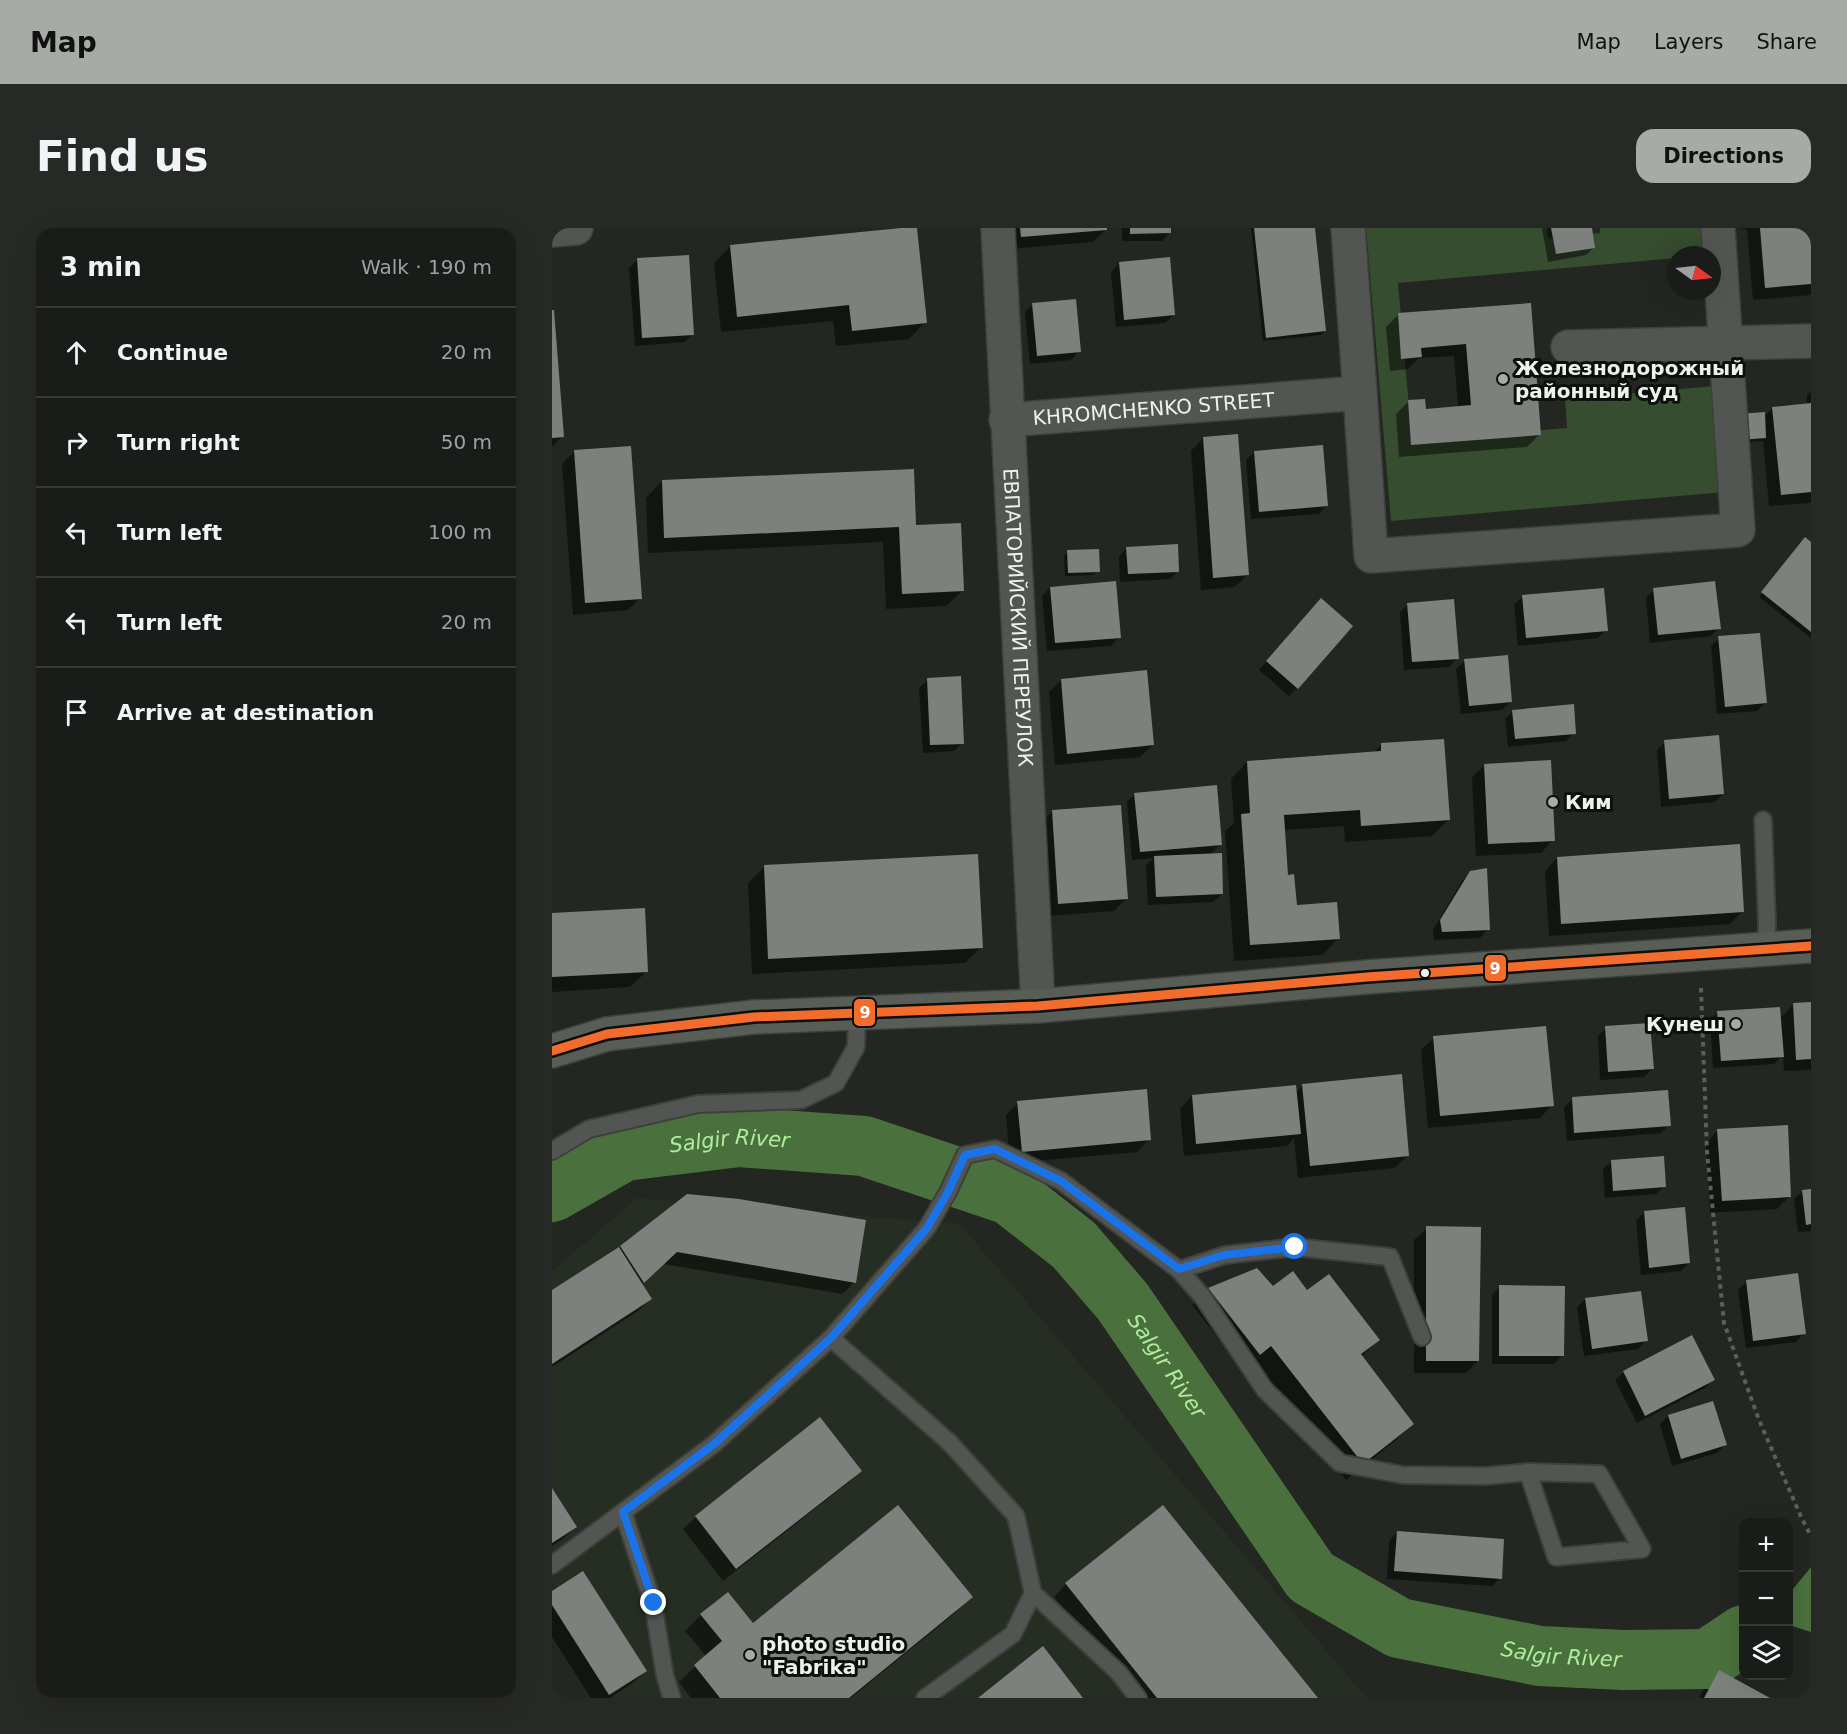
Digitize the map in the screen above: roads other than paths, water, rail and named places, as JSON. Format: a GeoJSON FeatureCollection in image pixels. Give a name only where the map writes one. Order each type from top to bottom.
{"type":"FeatureCollection","features":[{"type":"Feature","properties":{"kind":"main road"},"geometry":{"type":"LineString","coordinates":[[552,1051],[607,1034],[754,1017],[1038,1006],[1367,977],[1811,946]]}},
{"type":"Feature","properties":{"kind":"street"},"geometry":{"type":"LineString","coordinates":[[552,230],[576,228]]}},
{"type":"Feature","properties":{"kind":"street","name":"ЕВПАТОРИЙСКИЙ ПЕРЕУЛОК"},"geometry":{"type":"LineString","coordinates":[[998,228],[1006,420],[1038,1006]]}},
{"type":"Feature","properties":{"kind":"street"},"geometry":{"type":"LineString","coordinates":[[1348,228],[1371,556],[1738,530],[1718,228]]}},
{"type":"Feature","properties":{"kind":"street"},"geometry":{"type":"LineString","coordinates":[[1568,347],[1811,340]]}},
{"type":"Feature","properties":{"kind":"street","name":"KHROMCHENKO STREET"},"geometry":{"type":"LineString","coordinates":[[1006,420],[1360,393]]}},
{"type":"Feature","properties":{"kind":"lane"},"geometry":{"type":"LineString","coordinates":[[1763,820],[1766,950]]}},
{"type":"Feature","properties":{"kind":"lane"},"geometry":{"type":"LineString","coordinates":[[552,1151],[590,1129],[698,1104],[801,1100],[836,1083],[856,1047],[857,1014]]}},
{"type":"Feature","properties":{"kind":"lane"},"geometry":{"type":"LineString","coordinates":[[552,1564],[714,1444],[831,1338],[927,1228],[948,1192],[965,1155],[995,1149],[1061,1181],[1179,1269],[1202,1296],[1264,1390],[1340,1463],[1403,1475],[1486,1476],[1528,1472],[1599,1474],[1642,1549],[1556,1557],[1528,1472]]}},
{"type":"Feature","properties":{"kind":"lane"},"geometry":{"type":"LineString","coordinates":[[1179,1269],[1224,1255],[1295,1247],[1390,1257],[1422,1337]]}},
{"type":"Feature","properties":{"kind":"lane"},"geometry":{"type":"LineString","coordinates":[[831,1338],[951,1443],[1016,1516],[1033,1593],[1119,1673],[1138,1698]]}},
{"type":"Feature","properties":{"kind":"lane"},"geometry":{"type":"LineString","coordinates":[[623,1512],[654,1603],[665,1676],[672,1698]]}},
{"type":"Feature","properties":{"kind":"lane"},"geometry":{"type":"LineString","coordinates":[[925,1698],[1013,1634],[1033,1593]]}},
{"type":"Feature","properties":{"kind":"waterway","name":"Salgir River"},"geometry":{"type":"LineString","coordinates":[[552,1192],[624,1151],[739,1137],[864,1146],[1010,1195],[1074,1245],[1123,1302],[1311,1577],[1399,1628],[1540,1656],[1623,1660],[1708,1659],[1739,1638]]}},
{"type":"Feature","properties":{"kind":"place","name":"Железнодорожный районный суд"},"geometry":{"type":"Point","coordinates":[1503,379]}},
{"type":"Feature","properties":{"kind":"place","name":"Ким"},"geometry":{"type":"Point","coordinates":[1553,802]}},
{"type":"Feature","properties":{"kind":"place","name":"Кунеш"},"geometry":{"type":"Point","coordinates":[1736,1024]}},
{"type":"Feature","properties":{"kind":"place","name":"photo studio \"Fabrika\""},"geometry":{"type":"Point","coordinates":[750,1655]}}]}
